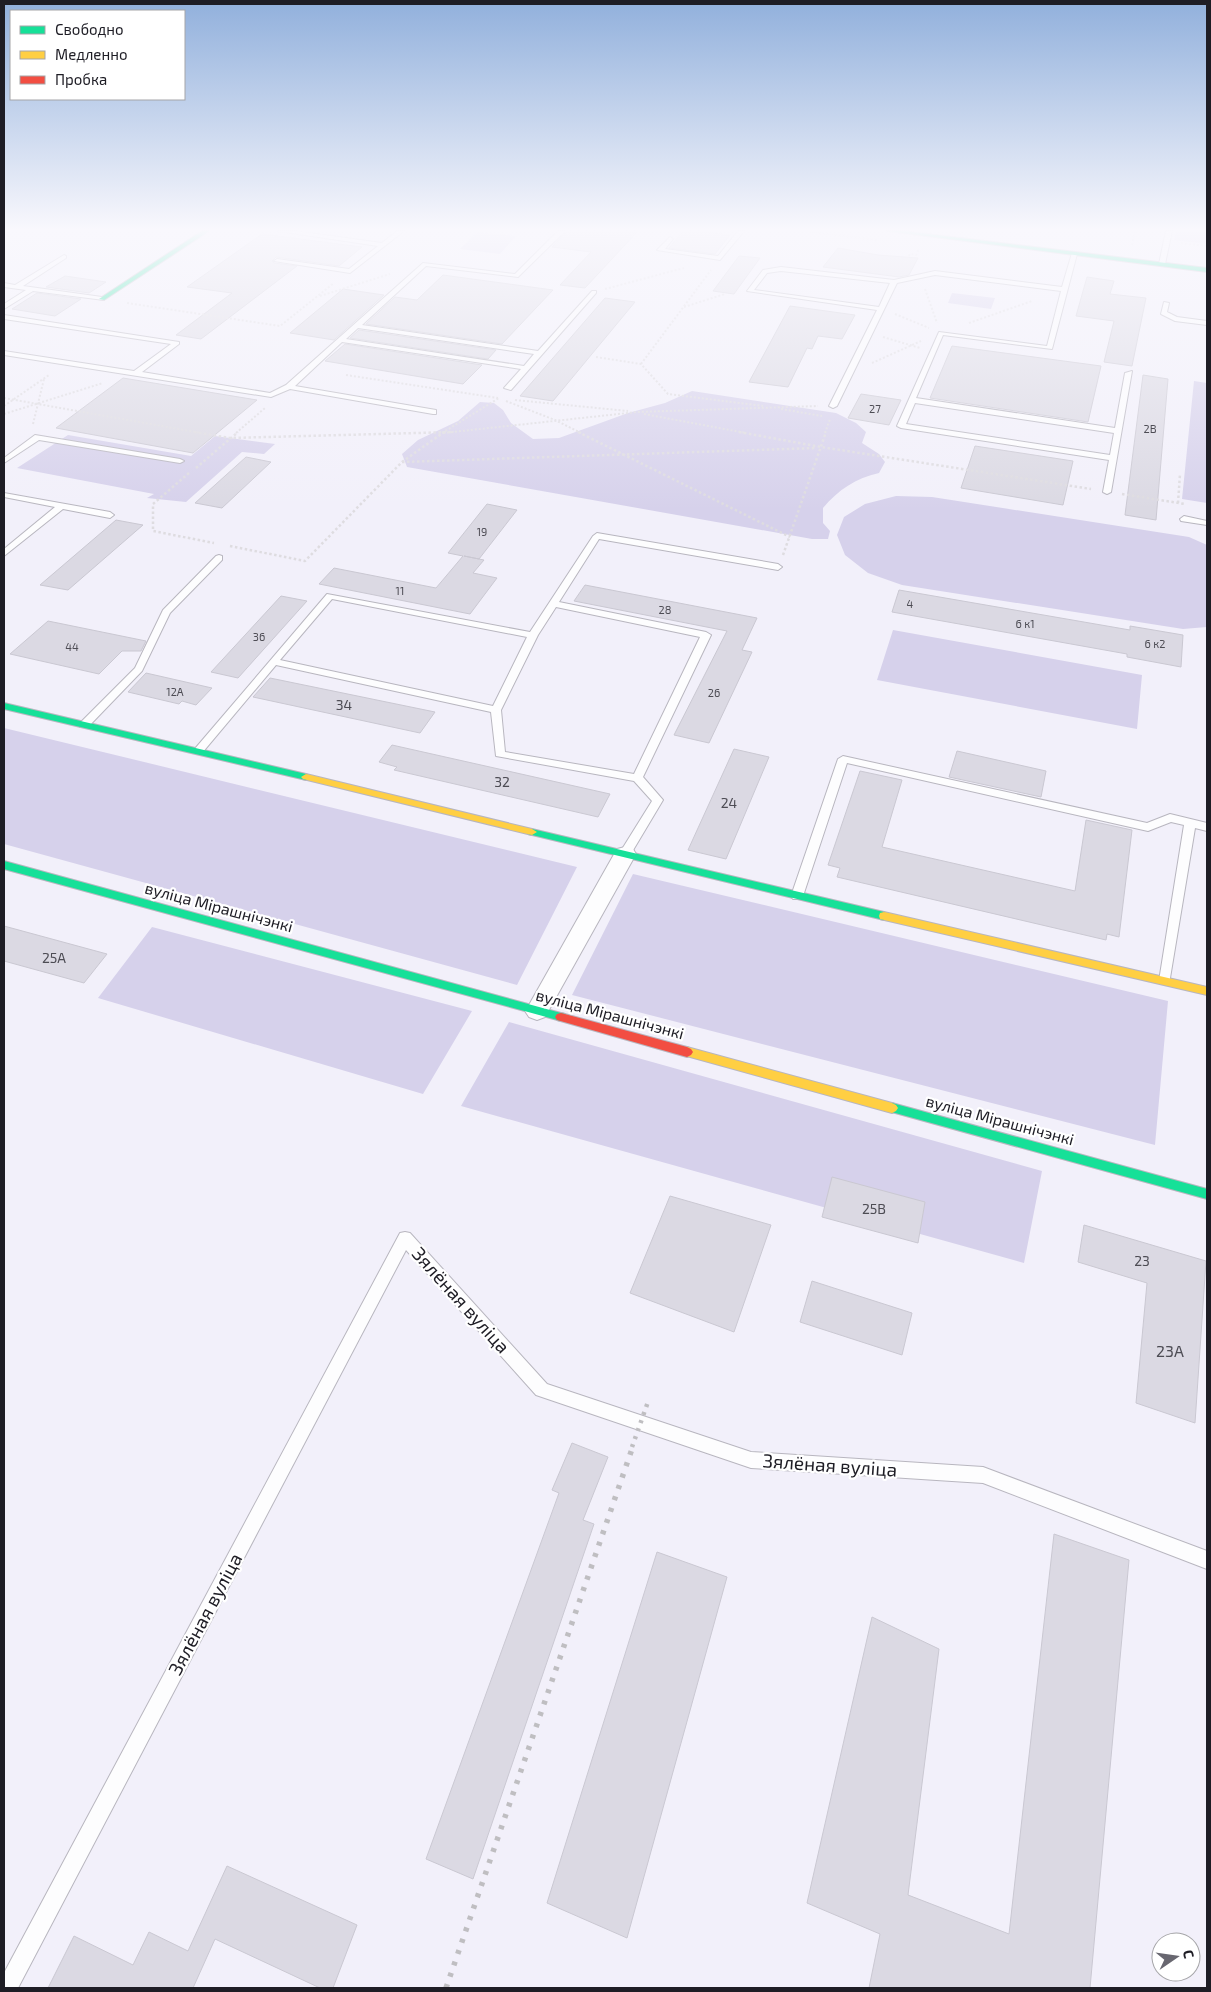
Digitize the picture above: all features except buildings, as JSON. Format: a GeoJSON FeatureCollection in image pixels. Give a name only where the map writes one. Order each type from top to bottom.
{"type":"FeatureCollection","features":[{"type":"Feature","properties":{"kind":"street"},"geometry":{"type":"LineString","coordinates":[[4,706],[797,896],[1207,991]]}},
{"type":"Feature","properties":{"kind":"street"},"geometry":{"type":"LineString","coordinates":[[537,1011],[625,854]]}},
{"type":"Feature","properties":{"kind":"street","name":"вуліца Мірашнічэнкі"},"geometry":{"type":"LineString","coordinates":[[4,865],[1207,1194]]}},
{"type":"Feature","properties":{"kind":"lane"},"geometry":{"type":"LineString","coordinates":[[50,324],[177,343],[135,374]]}},
{"type":"Feature","properties":{"kind":"lane"},"geometry":{"type":"LineString","coordinates":[[4,353],[271,395],[288,387],[358,324]]}},
{"type":"Feature","properties":{"kind":"lane"},"geometry":{"type":"LineString","coordinates":[[508,388],[565,324]]}},
{"type":"Feature","properties":{"kind":"lane"},"geometry":{"type":"LineString","coordinates":[[833,406],[846,372],[862,347],[873,324]]}},
{"type":"Feature","properties":{"kind":"lane"},"geometry":{"type":"LineString","coordinates":[[1056,324],[1050,348],[941,333],[901,426],[1113,458]]}},
{"type":"Feature","properties":{"kind":"lane"},"geometry":{"type":"LineString","coordinates":[[356,326],[539,353]]}},
{"type":"Feature","properties":{"kind":"lane"},"geometry":{"type":"LineString","coordinates":[[340,340],[526,368]]}},
{"type":"Feature","properties":{"kind":"lane"},"geometry":{"type":"LineString","coordinates":[[850,346],[862,347]]}},
{"type":"Feature","properties":{"kind":"lane"},"geometry":{"type":"LineString","coordinates":[[1107,492],[1129,373]]}},
{"type":"Feature","properties":{"kind":"lane"},"geometry":{"type":"LineString","coordinates":[[288,387],[433,412]]}},
{"type":"Feature","properties":{"kind":"lane"},"geometry":{"type":"LineString","coordinates":[[912,400],[1118,431]]}},
{"type":"Feature","properties":{"kind":"lane"},"geometry":{"type":"LineString","coordinates":[[4,462],[38,437],[180,461]]}},
{"type":"Feature","properties":{"kind":"lane"},"geometry":{"type":"LineString","coordinates":[[4,495],[110,515]]}},
{"type":"Feature","properties":{"kind":"lane"},"geometry":{"type":"LineString","coordinates":[[4,553],[61,506]]}},
{"type":"Feature","properties":{"kind":"lane"},"geometry":{"type":"LineString","coordinates":[[1184,519],[1207,523]]}},
{"type":"Feature","properties":{"kind":"lane"},"geometry":{"type":"LineString","coordinates":[[625,854],[658,800],[637,778],[500,754],[496,710],[533,635],[597,536],[778,567]]}},
{"type":"Feature","properties":{"kind":"lane"},"geometry":{"type":"LineString","coordinates":[[84,725],[139,669],[166,612],[219,558]]}},
{"type":"Feature","properties":{"kind":"lane"},"geometry":{"type":"LineString","coordinates":[[198,751],[330,596],[533,635]]}},
{"type":"Feature","properties":{"kind":"lane"},"geometry":{"type":"LineString","coordinates":[[553,604],[706,635],[637,778]]}},
{"type":"Feature","properties":{"kind":"lane"},"geometry":{"type":"LineString","coordinates":[[274,662],[496,710]]}},
{"type":"Feature","properties":{"kind":"lane"},"geometry":{"type":"LineString","coordinates":[[797,896],[843,759],[1148,827],[1170,818],[1207,826]]}},
{"type":"Feature","properties":{"kind":"lane"},"geometry":{"type":"LineString","coordinates":[[1165,981],[1190,822]]}},
{"type":"Feature","properties":{"kind":"lane","name":"Зялёная вуліца"},"geometry":{"type":"LineString","coordinates":[[7,1988],[405,1238],[542,1390],[751,1460],[983,1475],[1207,1560]]}},
{"type":"Feature","properties":{"kind":"path"},"geometry":{"type":"LineString","coordinates":[[267,324],[280,326],[283,324]]}},
{"type":"Feature","properties":{"kind":"path"},"geometry":{"type":"LineString","coordinates":[[641,364],[671,324]]}},
{"type":"Feature","properties":{"kind":"path"},"geometry":{"type":"LineString","coordinates":[[918,324],[941,333]]}},
{"type":"Feature","properties":{"kind":"path"},"geometry":{"type":"LineString","coordinates":[[846,372],[966,324]]}},
{"type":"Feature","properties":{"kind":"path"},"geometry":{"type":"LineString","coordinates":[[868,333],[933,352]]}},
{"type":"Feature","properties":{"kind":"path"},"geometry":{"type":"LineString","coordinates":[[596,357],[641,364],[668,394],[774,408],[830,418],[778,567]]}},
{"type":"Feature","properties":{"kind":"path"},"geometry":{"type":"LineString","coordinates":[[4,406],[66,363]]}},
{"type":"Feature","properties":{"kind":"path"},"geometry":{"type":"LineString","coordinates":[[4,414],[135,374]]}},
{"type":"Feature","properties":{"kind":"path"},"geometry":{"type":"LineString","coordinates":[[346,375],[498,398],[637,412],[821,447],[1192,505]]}},
{"type":"Feature","properties":{"kind":"path"},"geometry":{"type":"LineString","coordinates":[[28,444],[44,378]]}},
{"type":"Feature","properties":{"kind":"path"},"geometry":{"type":"LineString","coordinates":[[229,546],[305,561],[402,462],[442,433],[498,398],[508,388]]}},
{"type":"Feature","properties":{"kind":"path"},"geometry":{"type":"LineString","coordinates":[[4,398],[230,438],[442,433],[637,412],[833,406]]}},
{"type":"Feature","properties":{"kind":"path"},"geometry":{"type":"LineString","coordinates":[[498,398],[555,420],[790,537]]}},
{"type":"Feature","properties":{"kind":"path"},"geometry":{"type":"LineString","coordinates":[[220,544],[153,531],[154,504],[267,406]]}},
{"type":"Feature","properties":{"kind":"path"},"geometry":{"type":"LineString","coordinates":[[402,462],[821,447]]}},
{"type":"Feature","properties":{"kind":"path"},"geometry":{"type":"LineString","coordinates":[[1178,503],[1180,474]]}},
{"type":"Feature","properties":{"kind":"shaded area"},"geometry":{"type":"Polygon","coordinates":[[[1194,381],[1207,383],[1207,503],[1182,499],[1194,381]]]}},
{"type":"Feature","properties":{"kind":"shaded area"},"geometry":{"type":"Polygon","coordinates":[[[692,391],[836,413],[856,423],[866,432],[862,443],[879,454],[885,462],[879,473],[855,482],[841,490],[823,508],[823,523],[830,531],[828,539],[812,539],[407,467],[402,454],[418,440],[458,421],[480,402],[494,403],[503,410],[511,423],[533,439],[559,438],[628,413],[665,403],[692,391]]]}},
{"type":"Feature","properties":{"kind":"shaded area"},"geometry":{"type":"Polygon","coordinates":[[[68,435],[191,456],[215,436],[275,444],[264,454],[242,452],[186,502],[147,498],[154,494],[17,468],[68,435]]]}},
{"type":"Feature","properties":{"kind":"shaded area"},"geometry":{"type":"Polygon","coordinates":[[[896,496],[932,497],[1189,537],[1207,545],[1207,627],[1183,629],[902,585],[868,573],[845,555],[837,535],[844,517],[865,504],[896,496]]]}},
{"type":"Feature","properties":{"kind":"shaded area"},"geometry":{"type":"Polygon","coordinates":[[[893,630],[1142,675],[1137,729],[877,680],[893,630]]]}},
{"type":"Feature","properties":{"kind":"shaded area"},"geometry":{"type":"Polygon","coordinates":[[[4,728],[577,867],[517,985],[4,844],[4,728]]]}},
{"type":"Feature","properties":{"kind":"shaded area"},"geometry":{"type":"Polygon","coordinates":[[[633,874],[1168,1001],[1155,1145],[572,995],[633,874]]]}},
{"type":"Feature","properties":{"kind":"shaded area"},"geometry":{"type":"Polygon","coordinates":[[[152,927],[472,1011],[423,1094],[98,998],[152,927]]]}},
{"type":"Feature","properties":{"kind":"shaded area"},"geometry":{"type":"Polygon","coordinates":[[[509,1022],[1042,1171],[1024,1263],[461,1106],[509,1022]]]}},
{"type":"Feature","properties":{"kind":"railway"},"geometry":{"type":"LineString","coordinates":[[632,1447],[649,1399]]}},
{"type":"Feature","properties":{"kind":"railway"},"geometry":{"type":"LineString","coordinates":[[446,1988],[633,1446]]}},
{"type":"Feature","properties":{"kind":"traffic: fast"},"geometry":{"type":"LineString","coordinates":[[4,706],[306,777]]}},
{"type":"Feature","properties":{"kind":"traffic: fast"},"geometry":{"type":"LineString","coordinates":[[532,832],[884,916]]}},
{"type":"Feature","properties":{"kind":"traffic: fast"},"geometry":{"type":"LineString","coordinates":[[4,865],[561,1017]]}},
{"type":"Feature","properties":{"kind":"traffic: fast"},"geometry":{"type":"LineString","coordinates":[[892,1108],[1207,1194]]}},
{"type":"Feature","properties":{"kind":"traffic: slow"},"geometry":{"type":"LineString","coordinates":[[306,777],[532,832]]}},
{"type":"Feature","properties":{"kind":"traffic: slow"},"geometry":{"type":"LineString","coordinates":[[884,916],[1207,991]]}},
{"type":"Feature","properties":{"kind":"traffic: slow"},"geometry":{"type":"LineString","coordinates":[[687,1052],[892,1108]]}},
{"type":"Feature","properties":{"kind":"traffic: jam"},"geometry":{"type":"LineString","coordinates":[[561,1017],[687,1052]]}}]}
